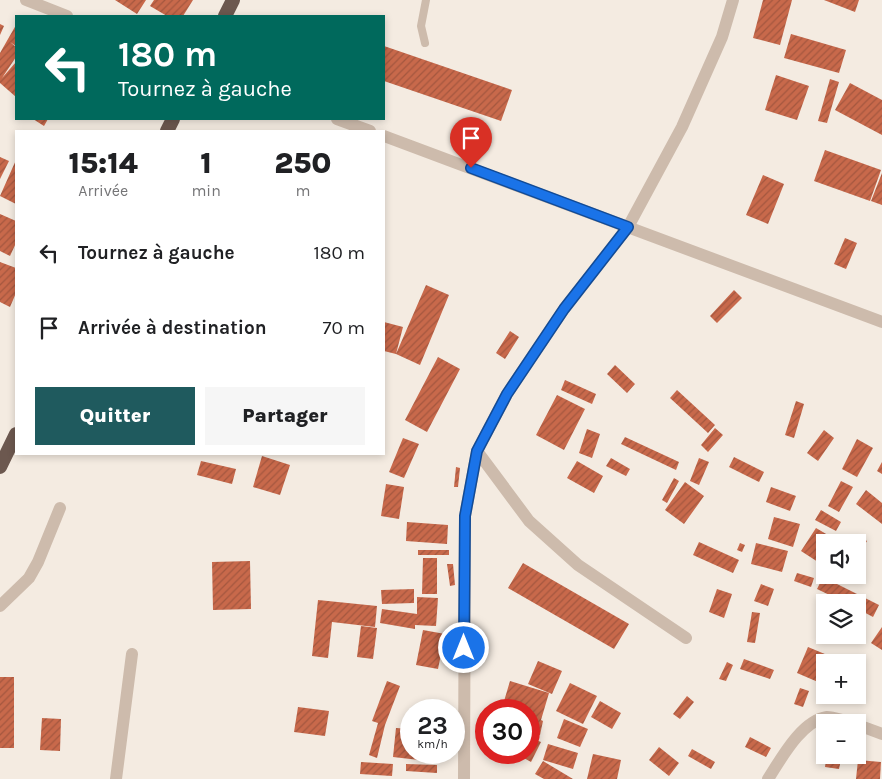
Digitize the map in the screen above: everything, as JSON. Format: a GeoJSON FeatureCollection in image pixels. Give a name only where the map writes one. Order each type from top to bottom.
{"type":"FeatureCollection","features":[{"type":"Feature","properties":{"kind":"highway"},"geometry":{"type":"LineString","coordinates":[[225,15],[233,0]]}},
{"type":"Feature","properties":{"kind":"highway"},"geometry":{"type":"LineString","coordinates":[[0,467],[15,436]]}},
{"type":"Feature","properties":{"kind":"street"},"geometry":{"type":"LineString","coordinates":[[26,0],[65,15]]}},
{"type":"Feature","properties":{"kind":"street"},"geometry":{"type":"LineString","coordinates":[[464,779],[465,516],[477,451],[507,394],[564,309],[628,227],[682,127],[722,38],[734,0]]}},
{"type":"Feature","properties":{"kind":"street"},"geometry":{"type":"LineString","coordinates":[[340,120],[367,130]]}},
{"type":"Feature","properties":{"kind":"street"},"geometry":{"type":"LineString","coordinates":[[385,136],[882,322]]}},
{"type":"Feature","properties":{"kind":"street"},"geometry":{"type":"LineString","coordinates":[[477,451],[529,521],[571,559],[686,638]]}},
{"type":"Feature","properties":{"kind":"street"},"geometry":{"type":"LineString","coordinates":[[0,606],[29,578],[38,562],[60,508]]}},
{"type":"Feature","properties":{"kind":"street"},"geometry":{"type":"LineString","coordinates":[[116,779],[132,654]]}},
{"type":"Feature","properties":{"kind":"street"},"geometry":{"type":"LineString","coordinates":[[768,779],[788,748],[808,725],[816,722]]}},
{"type":"Feature","properties":{"kind":"street"},"geometry":{"type":"LineString","coordinates":[[866,728],[882,734]]}},
{"type":"Feature","properties":{"kind":"lane"},"geometry":{"type":"LineString","coordinates":[[424,43],[421,26],[426,0]]}},
{"type":"Feature","properties":{"kind":"building"},"geometry":{"type":"Polygon","coordinates":[[[115,0],[146,0],[137,14],[115,0]]]}},
{"type":"Feature","properties":{"kind":"building"},"geometry":{"type":"Polygon","coordinates":[[[154,0],[193,0],[184,15],[165,15],[150,6],[154,0]]]}},
{"type":"Feature","properties":{"kind":"building"},"geometry":{"type":"Polygon","coordinates":[[[763,0],[792,0],[780,45],[753,38],[763,0]]]}},
{"type":"Feature","properties":{"kind":"building"},"geometry":{"type":"Polygon","coordinates":[[[824,0],[859,0],[855,12],[824,0]]]}},
{"type":"Feature","properties":{"kind":"building"},"geometry":{"type":"Polygon","coordinates":[[[0,24],[4,26],[0,35],[0,24]]]}},
{"type":"Feature","properties":{"kind":"building"},"geometry":{"type":"Polygon","coordinates":[[[15,27],[15,45],[10,42],[15,46],[15,58],[2,78],[15,63],[15,96],[0,83],[0,53],[15,27]]]}},
{"type":"Feature","properties":{"kind":"building"},"geometry":{"type":"Polygon","coordinates":[[[791,34],[846,50],[839,73],[784,58],[791,34]]]}},
{"type":"Feature","properties":{"kind":"building"},"geometry":{"type":"Polygon","coordinates":[[[385,46],[512,90],[501,121],[385,81],[385,46]]]}},
{"type":"Feature","properties":{"kind":"building"},"geometry":{"type":"Polygon","coordinates":[[[776,75],[809,86],[797,120],[765,110],[776,75]]]}},
{"type":"Feature","properties":{"kind":"building"},"geometry":{"type":"Polygon","coordinates":[[[830,79],[839,82],[827,123],[818,121],[830,79]]]}},
{"type":"Feature","properties":{"kind":"building"},"geometry":{"type":"Polygon","coordinates":[[[850,83],[882,100],[882,135],[835,110],[850,83]]]}},
{"type":"Feature","properties":{"kind":"building"},"geometry":{"type":"Polygon","coordinates":[[[35,120],[47,120],[44,126],[35,120]]]}},
{"type":"Feature","properties":{"kind":"building"},"geometry":{"type":"Polygon","coordinates":[[[825,150],[881,170],[870,201],[814,181],[825,150]]]}},
{"type":"Feature","properties":{"kind":"building"},"geometry":{"type":"Polygon","coordinates":[[[0,157],[9,161],[0,179],[0,157]]]}},
{"type":"Feature","properties":{"kind":"building"},"geometry":{"type":"Polygon","coordinates":[[[15,162],[15,204],[0,196],[15,162]]]}},
{"type":"Feature","properties":{"kind":"building"},"geometry":{"type":"Polygon","coordinates":[[[882,173],[882,205],[871,201],[882,173]]]}},
{"type":"Feature","properties":{"kind":"building"},"geometry":{"type":"Polygon","coordinates":[[[763,175],[784,184],[768,224],[746,215],[763,175]]]}},
{"type":"Feature","properties":{"kind":"building"},"geometry":{"type":"Polygon","coordinates":[[[0,214],[15,221],[15,245],[10,256],[0,251],[0,214]]]}},
{"type":"Feature","properties":{"kind":"building"},"geometry":{"type":"Polygon","coordinates":[[[845,238],[857,243],[846,269],[834,264],[845,238]]]}},
{"type":"Feature","properties":{"kind":"building"},"geometry":{"type":"Polygon","coordinates":[[[0,262],[15,268],[15,295],[10,307],[0,302],[0,262]]]}},
{"type":"Feature","properties":{"kind":"building"},"geometry":{"type":"Polygon","coordinates":[[[426,285],[449,295],[420,365],[396,354],[426,285]]]}},
{"type":"Feature","properties":{"kind":"building"},"geometry":{"type":"Polygon","coordinates":[[[734,290],[742,298],[717,323],[710,316],[734,290]]]}},
{"type":"Feature","properties":{"kind":"building"},"geometry":{"type":"Polygon","coordinates":[[[385,322],[403,327],[396,354],[385,351],[385,322]]]}},
{"type":"Feature","properties":{"kind":"building"},"geometry":{"type":"Polygon","coordinates":[[[510,331],[519,337],[505,359],[496,353],[510,331]]]}},
{"type":"Feature","properties":{"kind":"building"},"geometry":{"type":"Polygon","coordinates":[[[438,357],[460,369],[427,432],[405,420],[438,357]]]}},
{"type":"Feature","properties":{"kind":"building"},"geometry":{"type":"Polygon","coordinates":[[[615,365],[635,384],[627,393],[607,374],[615,365]]]}},
{"type":"Feature","properties":{"kind":"building"},"geometry":{"type":"Polygon","coordinates":[[[565,380],[596,394],[592,404],[561,390],[565,380]]]}},
{"type":"Feature","properties":{"kind":"building"},"geometry":{"type":"Polygon","coordinates":[[[677,390],[715,425],[708,433],[670,398],[677,390]]]}},
{"type":"Feature","properties":{"kind":"building"},"geometry":{"type":"Polygon","coordinates":[[[557,395],[585,409],[564,450],[536,435],[557,395]]]}},
{"type":"Feature","properties":{"kind":"building"},"geometry":{"type":"Polygon","coordinates":[[[796,401],[804,404],[794,438],[785,435],[796,401]]]}},
{"type":"Feature","properties":{"kind":"building"},"geometry":{"type":"Polygon","coordinates":[[[715,428],[723,435],[708,452],[701,445],[715,428]]]}},
{"type":"Feature","properties":{"kind":"building"},"geometry":{"type":"Polygon","coordinates":[[[587,429],[600,434],[592,458],[579,453],[587,429]]]}},
{"type":"Feature","properties":{"kind":"building"},"geometry":{"type":"Polygon","coordinates":[[[824,430],[834,438],[818,461],[807,453],[824,430]]]}},
{"type":"Feature","properties":{"kind":"building"},"geometry":{"type":"Polygon","coordinates":[[[625,437],[679,462],[676,470],[621,444],[625,437]]]}},
{"type":"Feature","properties":{"kind":"building"},"geometry":{"type":"Polygon","coordinates":[[[403,438],[419,444],[404,478],[389,472],[403,438]]]}},
{"type":"Feature","properties":{"kind":"building"},"geometry":{"type":"Polygon","coordinates":[[[857,439],[873,448],[857,477],[842,469],[857,439]]]}},
{"type":"Feature","properties":{"kind":"building"},"geometry":{"type":"Polygon","coordinates":[[[262,456],[290,465],[280,495],[253,487],[262,456]]]}},
{"type":"Feature","properties":{"kind":"building"},"geometry":{"type":"Polygon","coordinates":[[[734,457],[764,472],[759,482],[729,467],[734,457]]]}},
{"type":"Feature","properties":{"kind":"building"},"geometry":{"type":"Polygon","coordinates":[[[611,458],[630,469],[626,476],[606,466],[611,458]]]}},
{"type":"Feature","properties":{"kind":"building"},"geometry":{"type":"Polygon","coordinates":[[[699,458],[709,462],[699,485],[690,481],[699,458]]]}},
{"type":"Feature","properties":{"kind":"building"},"geometry":{"type":"Polygon","coordinates":[[[201,461],[236,469],[232,484],[197,475],[201,461]]]}},
{"type":"Feature","properties":{"kind":"building"},"geometry":{"type":"Polygon","coordinates":[[[577,461],[603,476],[594,493],[567,478],[577,461]]]}},
{"type":"Feature","properties":{"kind":"building"},"geometry":{"type":"Polygon","coordinates":[[[882,462],[882,474],[877,471],[882,462]]]}},
{"type":"Feature","properties":{"kind":"building"},"geometry":{"type":"Polygon","coordinates":[[[456,467],[460,468],[458,487],[454,487],[456,467]]]}},
{"type":"Feature","properties":{"kind":"building"},"geometry":{"type":"Polygon","coordinates":[[[674,478],[679,481],[667,503],[662,500],[674,478]]]}},
{"type":"Feature","properties":{"kind":"building"},"geometry":{"type":"Polygon","coordinates":[[[841,481],[853,487],[839,512],[828,506],[841,481]]]}},
{"type":"Feature","properties":{"kind":"building"},"geometry":{"type":"Polygon","coordinates":[[[685,482],[704,496],[684,524],[665,510],[685,482]]]}},
{"type":"Feature","properties":{"kind":"building"},"geometry":{"type":"Polygon","coordinates":[[[386,484],[404,487],[399,519],[381,516],[386,484]]]}},
{"type":"Feature","properties":{"kind":"building"},"geometry":{"type":"Polygon","coordinates":[[[771,487],[796,496],[790,511],[766,502],[771,487]]]}},
{"type":"Feature","properties":{"kind":"building"},"geometry":{"type":"Polygon","coordinates":[[[866,490],[882,503],[882,524],[856,504],[866,490]]]}},
{"type":"Feature","properties":{"kind":"building"},"geometry":{"type":"Polygon","coordinates":[[[821,510],[841,522],[836,531],[815,520],[821,510]]]}},
{"type":"Feature","properties":{"kind":"building"},"geometry":{"type":"Polygon","coordinates":[[[774,517],[800,524],[793,547],[768,539],[774,517]]]}},
{"type":"Feature","properties":{"kind":"building"},"geometry":{"type":"Polygon","coordinates":[[[407,522],[448,525],[447,544],[406,541],[407,522]]]}},
{"type":"Feature","properties":{"kind":"building"},"geometry":{"type":"Polygon","coordinates":[[[816,528],[826,534],[816,534],[816,561],[801,551],[816,528]]]}},
{"type":"Feature","properties":{"kind":"building"},"geometry":{"type":"Polygon","coordinates":[[[699,542],[739,560],[733,573],[693,555],[699,542]]]}},
{"type":"Feature","properties":{"kind":"building"},"geometry":{"type":"Polygon","coordinates":[[[740,543],[745,545],[742,552],[737,550],[740,543]]]}},
{"type":"Feature","properties":{"kind":"building"},"geometry":{"type":"Polygon","coordinates":[[[756,543],[788,551],[782,572],[751,564],[756,543]]]}},
{"type":"Feature","properties":{"kind":"building"},"geometry":{"type":"Polygon","coordinates":[[[418,550],[449,550],[449,555],[418,555],[418,550]]]}},
{"type":"Feature","properties":{"kind":"building"},"geometry":{"type":"Polygon","coordinates":[[[423,558],[437,558],[437,594],[422,594],[423,558]]]}},
{"type":"Feature","properties":{"kind":"building"},"geometry":{"type":"Polygon","coordinates":[[[250,561],[251,609],[213,610],[212,562],[250,561]]]}},
{"type":"Feature","properties":{"kind":"building"},"geometry":{"type":"Polygon","coordinates":[[[523,563],[629,624],[614,649],[508,588],[523,563]]]}},
{"type":"Feature","properties":{"kind":"building"},"geometry":{"type":"Polygon","coordinates":[[[447,564],[453,564],[455,585],[450,586],[447,564]]]}},
{"type":"Feature","properties":{"kind":"building"},"geometry":{"type":"Polygon","coordinates":[[[797,573],[814,578],[811,587],[794,581],[797,573]]]}},
{"type":"Feature","properties":{"kind":"building"},"geometry":{"type":"Polygon","coordinates":[[[761,584],[774,589],[768,606],[754,601],[761,584]]]}},
{"type":"Feature","properties":{"kind":"building"},"geometry":{"type":"Polygon","coordinates":[[[820,584],[837,584],[857,594],[827,594],[817,589],[820,584]]]}},
{"type":"Feature","properties":{"kind":"building"},"geometry":{"type":"Polygon","coordinates":[[[414,589],[414,603],[382,604],[381,590],[414,589]]]}},
{"type":"Feature","properties":{"kind":"building"},"geometry":{"type":"Polygon","coordinates":[[[717,589],[732,594],[724,618],[709,612],[717,589]]]}},
{"type":"Feature","properties":{"kind":"building"},"geometry":{"type":"Polygon","coordinates":[[[417,597],[438,598],[436,626],[415,625],[415,629],[380,623],[382,609],[417,614],[417,597]]]}},
{"type":"Feature","properties":{"kind":"building"},"geometry":{"type":"Polygon","coordinates":[[[866,598],[879,605],[873,617],[866,613],[866,598]]]}},
{"type":"Feature","properties":{"kind":"building"},"geometry":{"type":"Polygon","coordinates":[[[318,600],[377,606],[375,627],[332,622],[328,658],[312,656],[318,600]]]}},
{"type":"Feature","properties":{"kind":"building"},"geometry":{"type":"Polygon","coordinates":[[[752,612],[760,613],[755,643],[747,642],[752,612]]]}},
{"type":"Feature","properties":{"kind":"building"},"geometry":{"type":"Polygon","coordinates":[[[361,626],[377,628],[373,659],[357,657],[361,626]]]}},
{"type":"Feature","properties":{"kind":"building"},"geometry":{"type":"Polygon","coordinates":[[[882,627],[882,650],[871,643],[882,627]]]}},
{"type":"Feature","properties":{"kind":"building"},"geometry":{"type":"Polygon","coordinates":[[[423,630],[445,634],[438,669],[416,665],[423,630]]]}},
{"type":"Feature","properties":{"kind":"building"},"geometry":{"type":"Polygon","coordinates":[[[808,647],[825,654],[816,654],[816,681],[797,673],[808,647]]]}},
{"type":"Feature","properties":{"kind":"building"},"geometry":{"type":"Polygon","coordinates":[[[744,659],[774,670],[770,679],[740,669],[744,659]]]}},
{"type":"Feature","properties":{"kind":"building"},"geometry":{"type":"Polygon","coordinates":[[[538,661],[562,671],[552,694],[528,684],[538,661]]]}},
{"type":"Feature","properties":{"kind":"building"},"geometry":{"type":"Polygon","coordinates":[[[727,662],[733,665],[726,681],[719,679],[727,662]]]}},
{"type":"Feature","properties":{"kind":"building"},"geometry":{"type":"Polygon","coordinates":[[[0,677],[14,677],[14,748],[0,748],[0,677]]]}},
{"type":"Feature","properties":{"kind":"building"},"geometry":{"type":"Polygon","coordinates":[[[387,681],[400,686],[385,725],[377,758],[369,755],[378,723],[372,721],[387,681]]]}},
{"type":"Feature","properties":{"kind":"building"},"geometry":{"type":"Polygon","coordinates":[[[510,681],[549,693],[541,720],[543,721],[540,735],[540,699],[505,699],[510,681]]]}},
{"type":"Feature","properties":{"kind":"building"},"geometry":{"type":"Polygon","coordinates":[[[570,683],[597,696],[583,724],[556,711],[570,683]]]}},
{"type":"Feature","properties":{"kind":"building"},"geometry":{"type":"Polygon","coordinates":[[[800,688],[809,691],[803,707],[794,704],[800,688]]]}},
{"type":"Feature","properties":{"kind":"building"},"geometry":{"type":"Polygon","coordinates":[[[687,696],[694,702],[680,719],[673,714],[687,696]]]}},
{"type":"Feature","properties":{"kind":"building"},"geometry":{"type":"Polygon","coordinates":[[[600,701],[621,713],[612,729],[591,717],[600,701]]]}},
{"type":"Feature","properties":{"kind":"building"},"geometry":{"type":"Polygon","coordinates":[[[298,707],[329,711],[325,736],[294,732],[298,707]]]}},
{"type":"Feature","properties":{"kind":"building"},"geometry":{"type":"Polygon","coordinates":[[[42,718],[61,719],[60,751],[40,750],[42,718]]]}},
{"type":"Feature","properties":{"kind":"building"},"geometry":{"type":"Polygon","coordinates":[[[564,719],[588,729],[580,747],[557,738],[564,719]]]}},
{"type":"Feature","properties":{"kind":"building"},"geometry":{"type":"Polygon","coordinates":[[[396,728],[400,728],[400,758],[393,757],[396,728]]]}},
{"type":"Feature","properties":{"kind":"building"},"geometry":{"type":"Polygon","coordinates":[[[750,737],[771,748],[766,757],[745,747],[750,737]]]}},
{"type":"Feature","properties":{"kind":"building"},"geometry":{"type":"Polygon","coordinates":[[[548,744],[578,753],[573,769],[543,760],[548,744]]]}},
{"type":"Feature","properties":{"kind":"building"},"geometry":{"type":"Polygon","coordinates":[[[659,747],[679,763],[669,776],[649,760],[659,747]]]}},
{"type":"Feature","properties":{"kind":"building"},"geometry":{"type":"Polygon","coordinates":[[[692,749],[715,762],[711,769],[688,756],[692,749]]]}},
{"type":"Feature","properties":{"kind":"building"},"geometry":{"type":"Polygon","coordinates":[[[593,754],[621,760],[617,779],[587,779],[593,754]]]}},
{"type":"Feature","properties":{"kind":"building"},"geometry":{"type":"Polygon","coordinates":[[[543,761],[573,779],[544,779],[535,774],[543,761]]]}},
{"type":"Feature","properties":{"kind":"building"},"geometry":{"type":"Polygon","coordinates":[[[866,761],[881,762],[880,779],[856,779],[858,764],[866,764],[866,761]]]}},
{"type":"Feature","properties":{"kind":"building"},"geometry":{"type":"Polygon","coordinates":[[[361,762],[393,764],[392,776],[360,774],[361,762]]]}},
{"type":"Feature","properties":{"kind":"building"},"geometry":{"type":"Polygon","coordinates":[[[406,764],[437,765],[437,773],[406,771],[406,764]]]}},
{"type":"Feature","properties":{"kind":"building"},"geometry":{"type":"Polygon","coordinates":[[[826,764],[840,764],[839,769],[825,767],[826,764]]]}},
{"type":"Feature","properties":{"kind":"route"},"geometry":{"type":"LineString","coordinates":[[464,648],[465,516],[477,451],[507,394],[564,309],[628,227],[471,168]]}}]}
